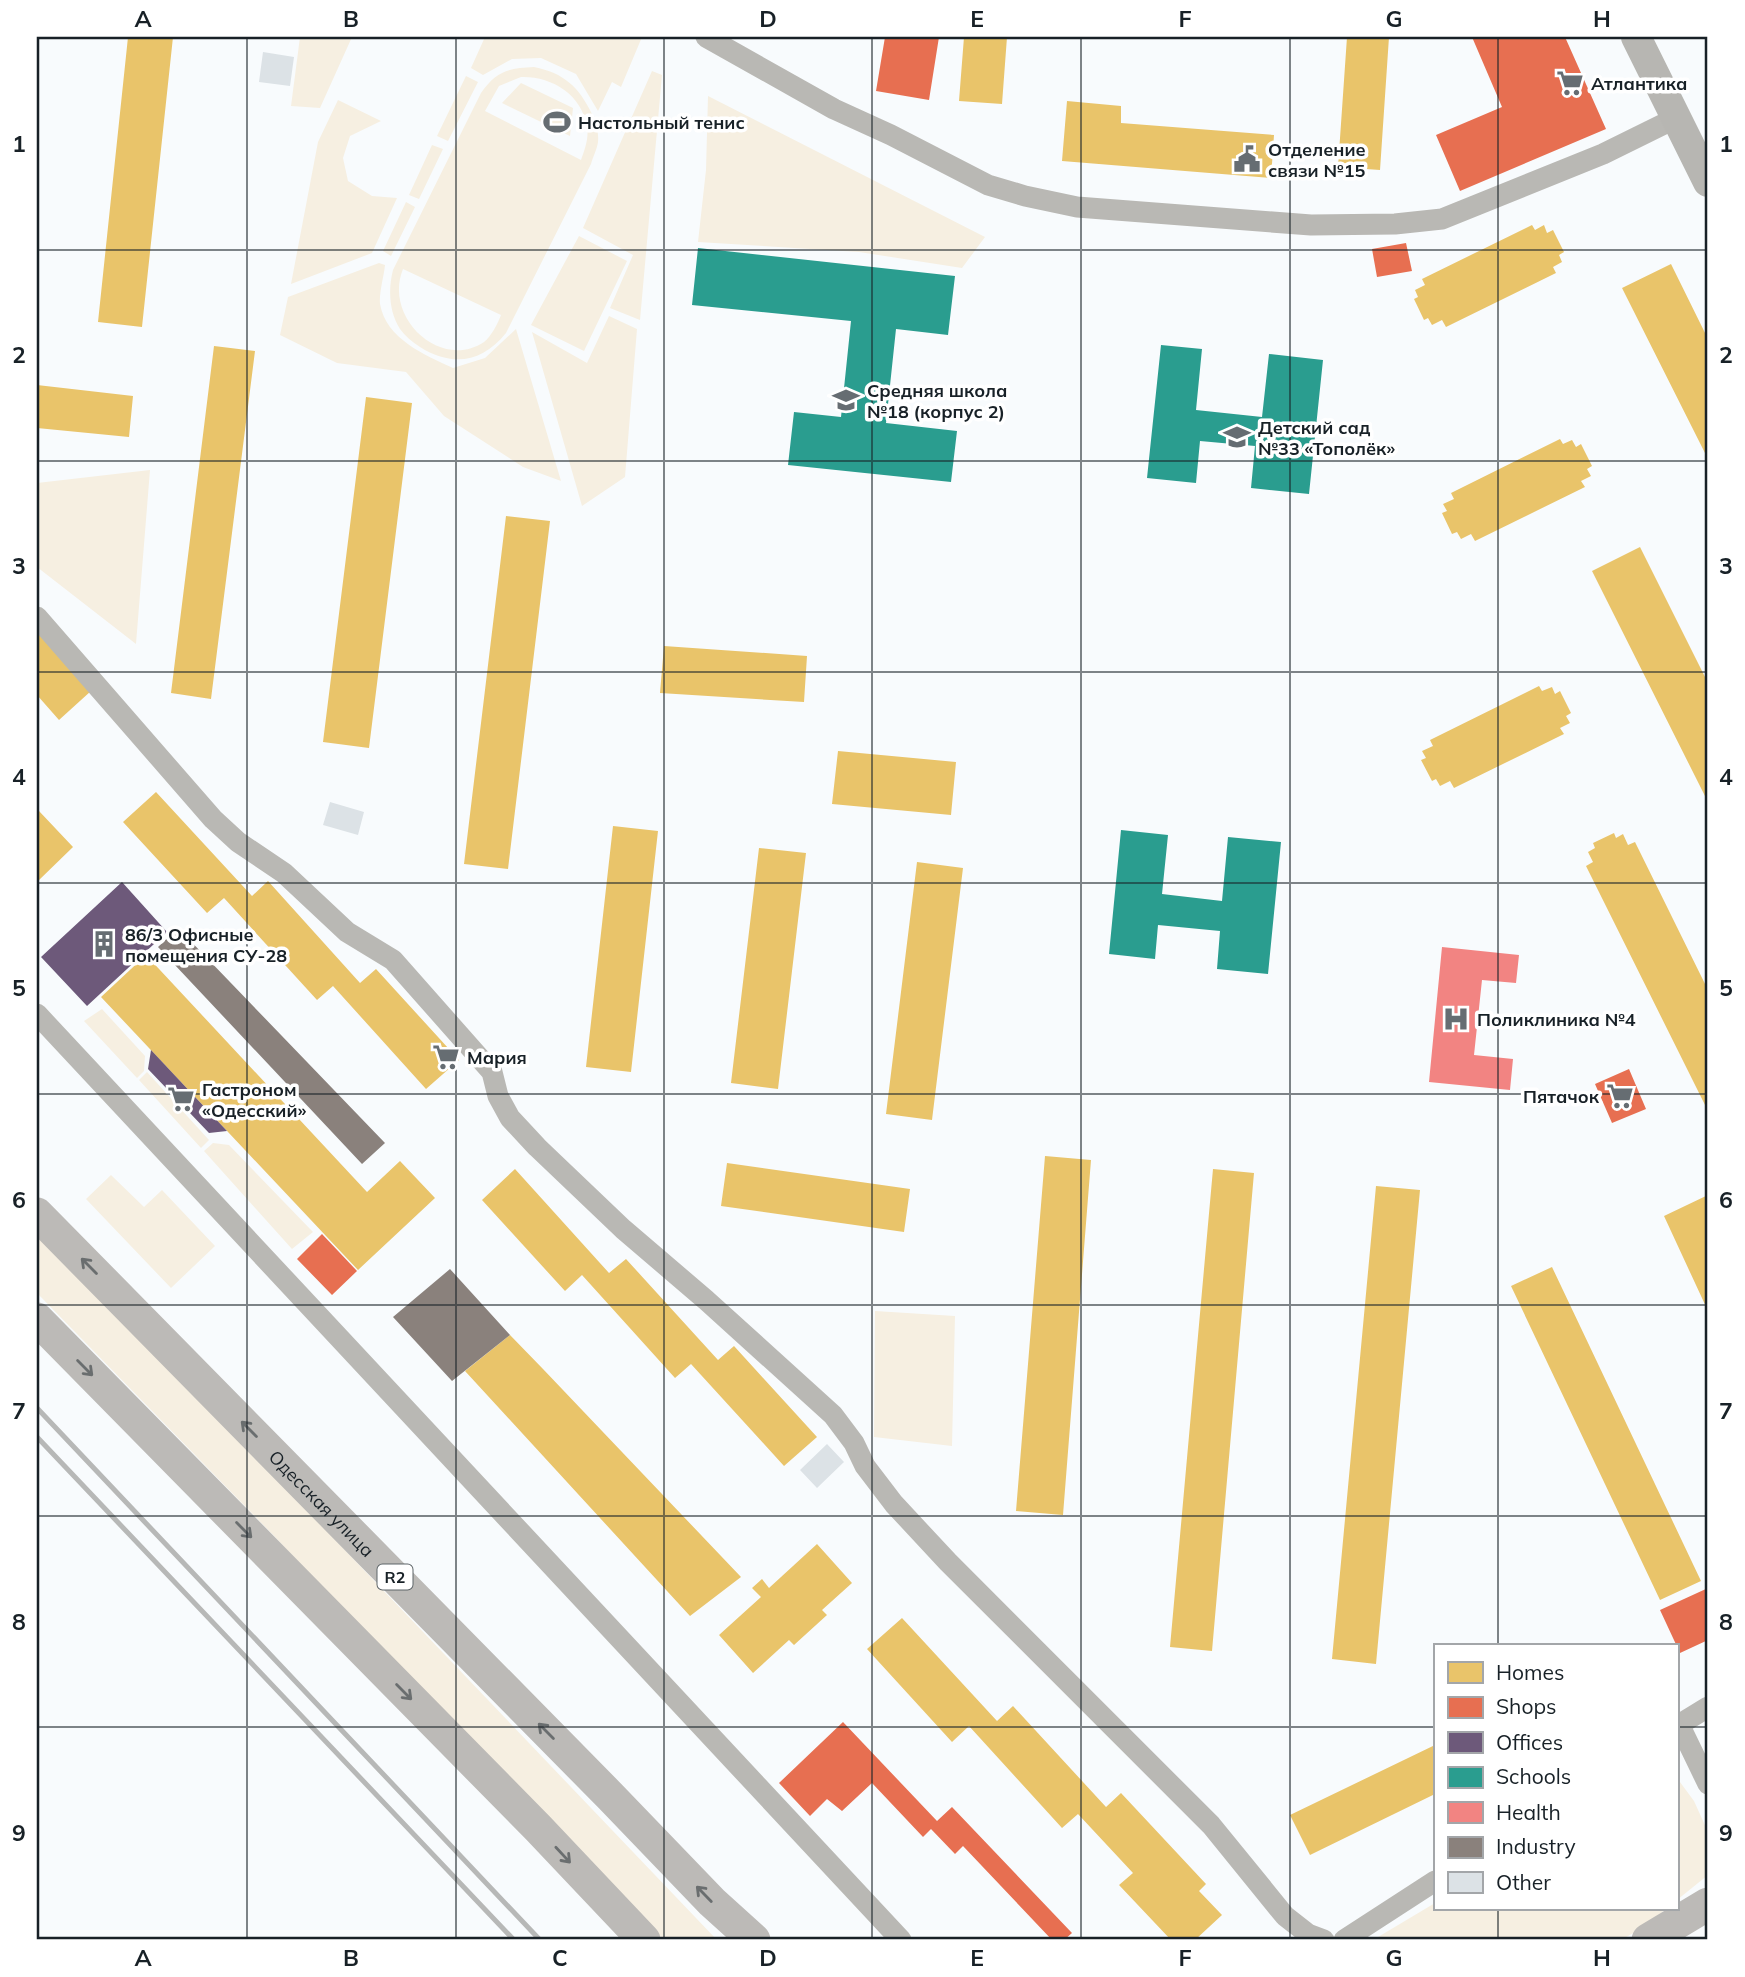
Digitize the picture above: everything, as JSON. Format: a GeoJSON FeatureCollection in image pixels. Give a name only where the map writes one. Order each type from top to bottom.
{"type":"FeatureCollection","features":[{"type":"Feature","properties":{"kind":"main road","name":"Одесская улица"},"geometry":{"type":"LineString","coordinates":[[37,1214],[712,1902],[754,1940]]}},
{"type":"Feature","properties":{"kind":"main road"},"geometry":{"type":"LineString","coordinates":[[37,1319],[645,1940]]}},
{"type":"Feature","properties":{"kind":"main road"},"geometry":{"type":"LineString","coordinates":[[1648,1940],[1708,1904]]}},
{"type":"Feature","properties":{"kind":"street"},"geometry":{"type":"LineString","coordinates":[[706,37],[834,110],[891,135],[988,185],[1077,207],[1311,225],[1395,225],[1441,219],[1603,155],[1676,118]]}},
{"type":"Feature","properties":{"kind":"street"},"geometry":{"type":"LineString","coordinates":[[1636,37],[1708,182]]}},
{"type":"Feature","properties":{"kind":"street"},"geometry":{"type":"LineString","coordinates":[[37,617],[213,819],[238,842],[284,873],[347,932],[393,960],[492,1072],[498,1096],[510,1118],[537,1147],[622,1229],[706,1300],[833,1415],[854,1443],[865,1466],[894,1504],[948,1562],[1211,1825],[1285,1916],[1308,1934],[1324,1940]]}},
{"type":"Feature","properties":{"kind":"street"},"geometry":{"type":"LineString","coordinates":[[37,1014],[901,1940]]}},
{"type":"Feature","properties":{"kind":"street"},"geometry":{"type":"LineString","coordinates":[[1708,1707],[1678,1725],[1708,1784]]}},
{"type":"Feature","properties":{"kind":"street"},"geometry":{"type":"LineString","coordinates":[[1344,1940],[1434,1882]]}},
{"type":"Feature","properties":{"kind":"shaded area"},"geometry":{"type":"Polygon","coordinates":[[[300,37],[352,37],[320,108],[291,106],[300,37]]]}},
{"type":"Feature","properties":{"kind":"shaded area"},"geometry":{"type":"Polygon","coordinates":[[[485,37],[642,37],[621,87],[612,82],[598,111],[576,74],[541,58],[512,59],[483,75],[471,68],[485,37]]]}},
{"type":"Feature","properties":{"kind":"shaded area"},"geometry":{"type":"Polygon","coordinates":[[[534,67],[554,73],[576,89],[595,120],[597,147],[506,333],[487,351],[477,356],[466,359],[444,357],[417,345],[400,329],[390,300],[393,270],[481,93],[498,75],[534,67]],[[521,77],[499,86],[485,111],[581,160],[587,131],[579,105],[572,96],[554,84],[521,77]],[[403,269],[399,287],[401,305],[420,335],[434,345],[450,350],[467,349],[489,337],[501,315],[403,269]]]}},
{"type":"Feature","properties":{"kind":"shaded area"},"geometry":{"type":"Polygon","coordinates":[[[652,71],[662,75],[640,320],[610,308],[633,255],[583,228],[652,71]]]}},
{"type":"Feature","properties":{"kind":"shaded area"},"geometry":{"type":"Polygon","coordinates":[[[466,76],[478,82],[448,141],[437,136],[466,76]]]}},
{"type":"Feature","properties":{"kind":"shaded area","name":"Настольный тенис"},"geometry":{"type":"Polygon","coordinates":[[[521,83],[573,108],[570,136],[502,103],[521,83]]]}},
{"type":"Feature","properties":{"kind":"shaded area"},"geometry":{"type":"Polygon","coordinates":[[[708,96],[985,237],[962,268],[859,252],[698,242],[706,170],[708,96]]]}},
{"type":"Feature","properties":{"kind":"shaded area"},"geometry":{"type":"Polygon","coordinates":[[[338,100],[381,121],[350,136],[343,158],[348,181],[372,196],[397,198],[372,253],[291,284],[318,142],[338,100]]]}},
{"type":"Feature","properties":{"kind":"shaded area"},"geometry":{"type":"Polygon","coordinates":[[[432,145],[443,149],[419,199],[409,195],[432,145]]]}},
{"type":"Feature","properties":{"kind":"shaded area"},"geometry":{"type":"Polygon","coordinates":[[[406,202],[415,207],[391,256],[383,251],[406,202]]]}},
{"type":"Feature","properties":{"kind":"shaded area"},"geometry":{"type":"Polygon","coordinates":[[[579,236],[627,261],[584,351],[531,325],[579,236]]]}},
{"type":"Feature","properties":{"kind":"shaded area"},"geometry":{"type":"Polygon","coordinates":[[[379,263],[385,265],[380,304],[390,327],[408,344],[442,363],[453,368],[485,358],[516,329],[561,481],[523,467],[444,416],[406,372],[337,363],[280,335],[288,297],[379,263]]]}},
{"type":"Feature","properties":{"kind":"shaded area"},"geometry":{"type":"Polygon","coordinates":[[[609,316],[637,329],[625,477],[582,506],[532,332],[587,363],[609,316]]]}},
{"type":"Feature","properties":{"kind":"shaded area"},"geometry":{"type":"Polygon","coordinates":[[[150,470],[136,644],[37,567],[37,483],[150,470]]]}},
{"type":"Feature","properties":{"kind":"shaded area"},"geometry":{"type":"Polygon","coordinates":[[[102,1009],[145,1056],[144,1071],[137,1078],[84,1021],[102,1009]]]}},
{"type":"Feature","properties":{"kind":"shaded area"},"geometry":{"type":"Polygon","coordinates":[[[147,1072],[209,1140],[201,1148],[139,1080],[147,1072]]]}},
{"type":"Feature","properties":{"kind":"shaded area"},"geometry":{"type":"Polygon","coordinates":[[[213,1143],[229,1145],[313,1232],[292,1249],[204,1151],[213,1143]]]}},
{"type":"Feature","properties":{"kind":"shaded area"},"geometry":{"type":"Polygon","coordinates":[[[111,1175],[144,1207],[162,1190],[215,1246],[171,1288],[86,1199],[111,1175]]]}},
{"type":"Feature","properties":{"kind":"shaded area"},"geometry":{"type":"Polygon","coordinates":[[[37,1231],[717,1940],[664,1940],[519,1799],[275,1537],[37,1293],[37,1231]]]}},
{"type":"Feature","properties":{"kind":"shaded area"},"geometry":{"type":"Polygon","coordinates":[[[875,1311],[955,1316],[952,1446],[874,1437],[875,1311]]]}},
{"type":"Feature","properties":{"kind":"shaded area"},"geometry":{"type":"Polygon","coordinates":[[[1678,1779],[1694,1801],[1708,1832],[1708,1875],[1678,1899],[1678,1779]]]}},
{"type":"Feature","properties":{"kind":"shaded area"},"geometry":{"type":"Polygon","coordinates":[[[1434,1904],[1434,1910],[1665,1910],[1621,1940],[1373,1940],[1434,1904]]]}},
{"type":"Feature","properties":{"kind":"building: Homes"},"geometry":{"type":"Polygon","coordinates":[[[128,37],[173,37],[142,327],[98,322],[128,37]]]}},
{"type":"Feature","properties":{"kind":"building: Homes"},"geometry":{"type":"Polygon","coordinates":[[[964,37],[1007,37],[1002,104],[959,101],[964,37]]]}},
{"type":"Feature","properties":{"kind":"building: Homes"},"geometry":{"type":"Polygon","coordinates":[[[1347,37],[1389,37],[1380,170],[1338,167],[1347,37]]]}},
{"type":"Feature","properties":{"kind":"building: Homes"},"geometry":{"type":"Polygon","coordinates":[[[1067,101],[1121,106],[1121,123],[1274,135],[1271,178],[1062,161],[1067,101]]]}},
{"type":"Feature","properties":{"kind":"building: Homes"},"geometry":{"type":"Polygon","coordinates":[[[1532,225],[1535,230],[1544,225],[1547,233],[1553,230],[1564,252],[1559,255],[1562,262],[1553,267],[1556,273],[1446,327],[1442,320],[1432,325],[1428,318],[1424,320],[1414,299],[1418,297],[1415,290],[1425,285],[1422,279],[1532,225]]]}},
{"type":"Feature","properties":{"kind":"building: Homes"},"geometry":{"type":"Polygon","coordinates":[[[1671,264],[1708,339],[1708,459],[1622,288],[1671,264]]]}},
{"type":"Feature","properties":{"kind":"building: Homes"},"geometry":{"type":"Polygon","coordinates":[[[214,346],[255,351],[211,699],[171,693],[214,346]]]}},
{"type":"Feature","properties":{"kind":"building: Homes"},"geometry":{"type":"Polygon","coordinates":[[[37,385],[133,396],[129,437],[37,428],[37,385]]]}},
{"type":"Feature","properties":{"kind":"building: Homes"},"geometry":{"type":"Polygon","coordinates":[[[366,397],[412,403],[369,748],[323,742],[366,397]]]}},
{"type":"Feature","properties":{"kind":"building: Homes"},"geometry":{"type":"Polygon","coordinates":[[[1560,439],[1563,444],[1572,440],[1576,447],[1581,444],[1592,466],[1587,469],[1591,476],[1581,481],[1585,487],[1475,541],[1471,534],[1461,539],[1457,532],[1452,534],[1442,513],[1447,511],[1443,504],[1454,499],[1451,493],[1560,439]]]}},
{"type":"Feature","properties":{"kind":"building: Homes"},"geometry":{"type":"Polygon","coordinates":[[[506,516],[550,521],[508,869],[464,864],[506,516]]]}},
{"type":"Feature","properties":{"kind":"building: Homes"},"geometry":{"type":"Polygon","coordinates":[[[1640,547],[1708,683],[1708,802],[1592,571],[1640,547]]]}},
{"type":"Feature","properties":{"kind":"building: Homes"},"geometry":{"type":"Polygon","coordinates":[[[37,630],[91,691],[59,720],[37,695],[37,630]]]}},
{"type":"Feature","properties":{"kind":"building: Homes"},"geometry":{"type":"Polygon","coordinates":[[[664,646],[807,656],[804,702],[660,693],[664,646]]]}},
{"type":"Feature","properties":{"kind":"building: Homes"},"geometry":{"type":"Polygon","coordinates":[[[1539,686],[1542,691],[1552,687],[1555,694],[1560,691],[1571,713],[1566,716],[1570,723],[1560,728],[1564,734],[1454,788],[1450,781],[1440,786],[1436,779],[1432,781],[1421,760],[1426,758],[1422,751],[1433,746],[1430,740],[1539,686]]]}},
{"type":"Feature","properties":{"kind":"building: Homes"},"geometry":{"type":"Polygon","coordinates":[[[838,751],[956,762],[951,815],[832,804],[838,751]]]}},
{"type":"Feature","properties":{"kind":"building: Homes"},"geometry":{"type":"Polygon","coordinates":[[[156,792],[252,896],[268,881],[360,983],[376,969],[459,1060],[426,1089],[333,986],[317,1000],[224,898],[207,913],[123,822],[156,792]]]}},
{"type":"Feature","properties":{"kind":"building: Homes"},"geometry":{"type":"Polygon","coordinates":[[[39,811],[73,847],[37,882],[37,813],[39,811]]]}},
{"type":"Feature","properties":{"kind":"building: Homes"},"geometry":{"type":"Polygon","coordinates":[[[613,826],[658,831],[631,1072],[586,1067],[613,826]]]}},
{"type":"Feature","properties":{"kind":"building: Homes"},"geometry":{"type":"Polygon","coordinates":[[[1614,833],[1616,838],[1623,834],[1628,845],[1635,842],[1708,990],[1706,1107],[1586,866],[1593,862],[1588,852],[1595,848],[1593,843],[1614,833]]]}},
{"type":"Feature","properties":{"kind":"building: Homes"},"geometry":{"type":"Polygon","coordinates":[[[759,848],[806,853],[778,1089],[731,1083],[759,848]]]}},
{"type":"Feature","properties":{"kind":"building: Homes"},"geometry":{"type":"Polygon","coordinates":[[[917,862],[963,868],[932,1120],[886,1114],[917,862]]]}},
{"type":"Feature","properties":{"kind":"building: Homes"},"geometry":{"type":"Polygon","coordinates":[[[146,955],[367,1192],[400,1161],[435,1198],[358,1270],[101,997],[146,955]]]}},
{"type":"Feature","properties":{"kind":"building: Homes"},"geometry":{"type":"Polygon","coordinates":[[[1045,1156],[1091,1160],[1063,1515],[1016,1511],[1045,1156]]]}},
{"type":"Feature","properties":{"kind":"building: Homes"},"geometry":{"type":"Polygon","coordinates":[[[727,1163],[910,1189],[904,1232],[721,1206],[727,1163]]]}},
{"type":"Feature","properties":{"kind":"building: Homes"},"geometry":{"type":"Polygon","coordinates":[[[515,1169],[609,1273],[626,1259],[718,1360],[734,1346],[817,1437],[784,1466],[691,1364],[675,1378],[582,1275],[565,1291],[482,1200],[515,1169]]]}},
{"type":"Feature","properties":{"kind":"building: Homes"},"geometry":{"type":"Polygon","coordinates":[[[1213,1169],[1254,1173],[1212,1651],[1170,1647],[1213,1169]]]}},
{"type":"Feature","properties":{"kind":"building: Homes"},"geometry":{"type":"Polygon","coordinates":[[[1376,1186],[1420,1190],[1376,1664],[1332,1659],[1376,1186]]]}},
{"type":"Feature","properties":{"kind":"building: Homes"},"geometry":{"type":"Polygon","coordinates":[[[1708,1195],[1708,1311],[1664,1216],[1708,1195]]]}},
{"type":"Feature","properties":{"kind":"building: Homes"},"geometry":{"type":"Polygon","coordinates":[[[1552,1267],[1701,1581],[1660,1600],[1511,1286],[1552,1267]]]}},
{"type":"Feature","properties":{"kind":"building: Homes"},"geometry":{"type":"Polygon","coordinates":[[[510,1335],[741,1577],[690,1616],[465,1371],[510,1335]]]}},
{"type":"Feature","properties":{"kind":"building: Homes"},"geometry":{"type":"Polygon","coordinates":[[[817,1544],[852,1583],[822,1610],[827,1615],[794,1645],[789,1640],[753,1673],[719,1635],[761,1597],[752,1588],[762,1579],[769,1588],[817,1544]]]}},
{"type":"Feature","properties":{"kind":"building: Homes"},"geometry":{"type":"Polygon","coordinates":[[[902,1618],[997,1721],[1013,1706],[1106,1807],[1121,1793],[1206,1884],[1199,1891],[1222,1915],[1195,1940],[1171,1940],[1119,1885],[1133,1873],[1078,1814],[1062,1828],[969,1726],[952,1742],[867,1649],[902,1618]]]}},
{"type":"Feature","properties":{"kind":"building: Homes"},"geometry":{"type":"Polygon","coordinates":[[[1434,1745],[1434,1794],[1310,1855],[1290,1815],[1434,1745]]]}},
{"type":"Feature","properties":{"kind":"building: Shops"},"geometry":{"type":"Polygon","coordinates":[[[885,37],[939,37],[929,100],[876,91],[885,37]]]}},
{"type":"Feature","properties":{"kind":"building: Shops"},"geometry":{"type":"Polygon","coordinates":[[[1472,37],[1565,37],[1606,129],[1460,191],[1436,135],[1502,107],[1472,37]]]}},
{"type":"Feature","properties":{"kind":"building: Shops"},"geometry":{"type":"Polygon","coordinates":[[[1406,243],[1412,271],[1377,277],[1372,249],[1406,243]]]}},
{"type":"Feature","properties":{"kind":"building: Shops","name":"Пятачок"},"geometry":{"type":"Polygon","coordinates":[[[1629,1069],[1646,1109],[1612,1123],[1595,1084],[1629,1069]]]}},
{"type":"Feature","properties":{"kind":"building: Shops"},"geometry":{"type":"Polygon","coordinates":[[[322,1234],[357,1271],[332,1295],[297,1259],[322,1234]]]}},
{"type":"Feature","properties":{"kind":"building: Shops"},"geometry":{"type":"Polygon","coordinates":[[[1708,1588],[1708,1640],[1680,1653],[1660,1610],[1708,1588]]]}},
{"type":"Feature","properties":{"kind":"building: Shops"},"geometry":{"type":"Polygon","coordinates":[[[843,1722],[937,1821],[952,1807],[1072,1933],[1064,1940],[1052,1940],[963,1846],[955,1854],[931,1829],[923,1837],[872,1783],[842,1811],[827,1799],[810,1816],[779,1783],[843,1722]]]}},
{"type":"Feature","properties":{"kind":"building: Offices","name":"86/3 Офисные помещения СУ-28"},"geometry":{"type":"Polygon","coordinates":[[[122,882],[167,932],[87,1006],[41,957],[122,882]]]}},
{"type":"Feature","properties":{"kind":"building: Offices"},"geometry":{"type":"Polygon","coordinates":[[[151,1050],[227,1131],[209,1133],[148,1069],[151,1050]]]}},
{"type":"Feature","properties":{"kind":"building: Schools"},"geometry":{"type":"Polygon","coordinates":[[[698,248],[955,276],[948,335],[896,329],[886,423],[957,431],[951,482],[788,465],[794,412],[841,417],[851,321],[692,305],[698,248]]]}},
{"type":"Feature","properties":{"kind":"building: Schools"},"geometry":{"type":"Polygon","coordinates":[[[1161,345],[1202,349],[1196,410],[1262,417],[1269,354],[1323,360],[1309,494],[1251,488],[1255,446],[1200,441],[1196,483],[1147,478],[1161,345]]]}},
{"type":"Feature","properties":{"kind":"building: Schools"},"geometry":{"type":"Polygon","coordinates":[[[1121,830],[1168,835],[1162,894],[1222,901],[1228,837],[1281,842],[1268,974],[1217,969],[1220,931],[1158,925],[1155,959],[1109,954],[1121,830]]]}},
{"type":"Feature","properties":{"kind":"building: Health","name":"Поликлиника №4"},"geometry":{"type":"Polygon","coordinates":[[[1442,947],[1519,955],[1516,983],[1482,980],[1474,1055],[1513,1059],[1510,1090],[1429,1082],[1442,947]]]}},
{"type":"Feature","properties":{"kind":"building: Industry"},"geometry":{"type":"Polygon","coordinates":[[[178,928],[385,1143],[362,1164],[158,947],[178,928]]]}},
{"type":"Feature","properties":{"kind":"building: Industry"},"geometry":{"type":"Polygon","coordinates":[[[450,1269],[510,1335],[452,1381],[393,1317],[450,1269]]]}},
{"type":"Feature","properties":{"kind":"building: Other"},"geometry":{"type":"Polygon","coordinates":[[[263,52],[294,57],[290,86],[259,82],[263,52]]]}},
{"type":"Feature","properties":{"kind":"building: Other"},"geometry":{"type":"Polygon","coordinates":[[[330,802],[364,812],[358,835],[323,825],[330,802]]]}},
{"type":"Feature","properties":{"kind":"building: Other"},"geometry":{"type":"Polygon","coordinates":[[[827,1444],[844,1462],[817,1488],[800,1470],[827,1444]]]}},
{"type":"Feature","properties":{"kind":"railway"},"geometry":{"type":"LineString","coordinates":[[37,1408],[540,1940]]}},
{"type":"Feature","properties":{"kind":"railway"},"geometry":{"type":"LineString","coordinates":[[37,1437],[514,1940]]}},
{"type":"Feature","properties":{"kind":"place","name":"Атлантика"},"geometry":{"type":"Point","coordinates":[1570,83]}},
{"type":"Feature","properties":{"kind":"place","name":"Настольный тенис"},"geometry":{"type":"Point","coordinates":[557,122]}},
{"type":"Feature","properties":{"kind":"place","name":"Отделение связи №15"},"geometry":{"type":"Point","coordinates":[1247,159]}},
{"type":"Feature","properties":{"kind":"place","name":"Средняя школа №18 (корпус 2)"},"geometry":{"type":"Point","coordinates":[846,400]}},
{"type":"Feature","properties":{"kind":"place","name":"Детский сад №33 «Тополёк»"},"geometry":{"type":"Point","coordinates":[1237,437]}},
{"type":"Feature","properties":{"kind":"place","name":"86/3 Офисные помещения СУ-28"},"geometry":{"type":"Point","coordinates":[104,944]}},
{"type":"Feature","properties":{"kind":"place","name":"Поликлиника №4"},"geometry":{"type":"Point","coordinates":[1456,1019]}},
{"type":"Feature","properties":{"kind":"place","name":"Мария"},"geometry":{"type":"Point","coordinates":[446,1057]}},
{"type":"Feature","properties":{"kind":"place","name":"Пятачок"},"geometry":{"type":"Point","coordinates":[1620,1096]}},
{"type":"Feature","properties":{"kind":"place","name":"Гастроном «Одесский»"},"geometry":{"type":"Point","coordinates":[181,1099]}}]}
